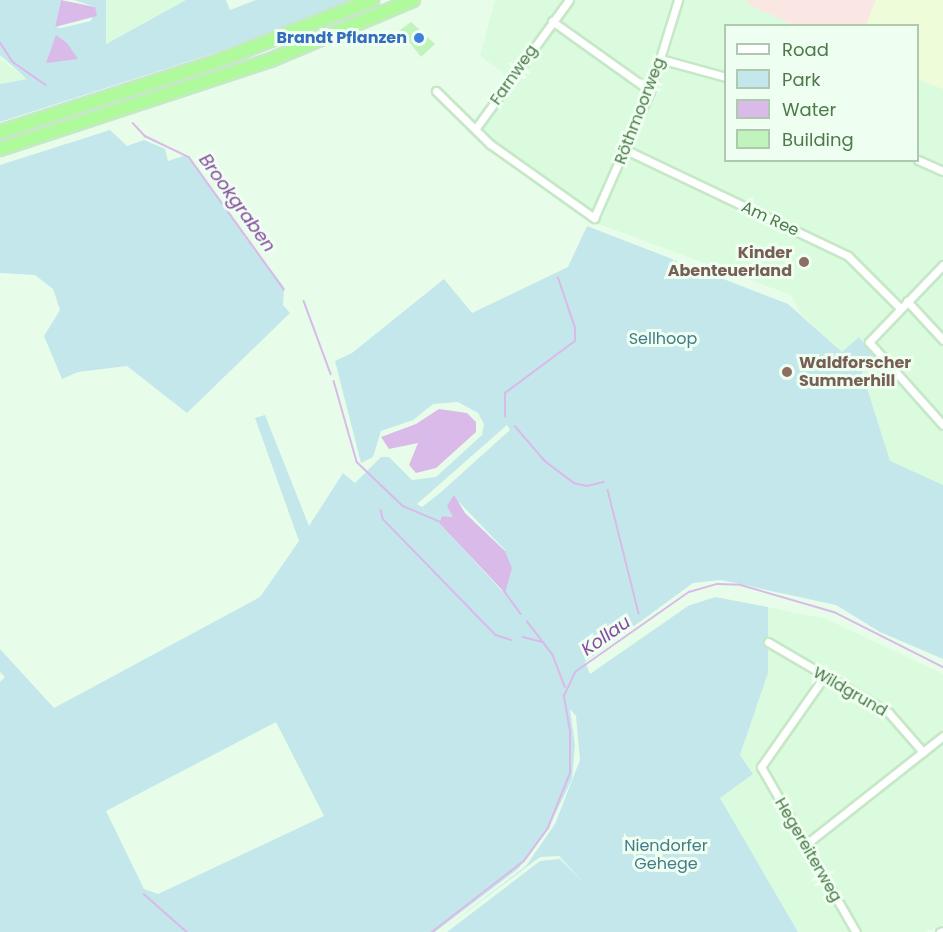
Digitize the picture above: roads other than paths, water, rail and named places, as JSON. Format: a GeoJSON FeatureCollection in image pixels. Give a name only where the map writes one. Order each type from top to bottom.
{"type":"FeatureCollection","features":[{"type":"Feature","properties":{"kind":"highway"},"geometry":{"type":"LineString","coordinates":[[0,132],[218,62],[372,0]]}},
{"type":"Feature","properties":{"kind":"highway"},"geometry":{"type":"LineString","coordinates":[[0,149],[242,70],[413,0]]}},
{"type":"Feature","properties":{"kind":"street"},"geometry":{"type":"LineString","coordinates":[[558,14],[559,0]]}},
{"type":"Feature","properties":{"kind":"street","name":"Farnweg"},"geometry":{"type":"LineString","coordinates":[[476,128],[569,0]]}},
{"type":"Feature","properties":{"kind":"street","name":"Röthmoorweg"},"geometry":{"type":"LineString","coordinates":[[476,128],[490,144],[594,218],[626,150],[650,91],[678,0]]}},
{"type":"Feature","properties":{"kind":"street"},"geometry":{"type":"LineString","coordinates":[[552,21],[650,91]]}},
{"type":"Feature","properties":{"kind":"street"},"geometry":{"type":"LineString","coordinates":[[660,59],[724,76]]}},
{"type":"Feature","properties":{"kind":"street"},"geometry":{"type":"LineString","coordinates":[[436,91],[476,128]]}},
{"type":"Feature","properties":{"kind":"street","name":"Am Ree"},"geometry":{"type":"LineString","coordinates":[[626,150],[848,256],[900,308]]}},
{"type":"Feature","properties":{"kind":"street"},"geometry":{"type":"LineString","coordinates":[[919,160],[943,171]]}},
{"type":"Feature","properties":{"kind":"street"},"geometry":{"type":"LineString","coordinates":[[943,266],[870,337],[870,346],[943,425]]}},
{"type":"Feature","properties":{"kind":"street"},"geometry":{"type":"LineString","coordinates":[[907,301],[943,340]]}},
{"type":"Feature","properties":{"kind":"street","name":"Wildgrund"},"geometry":{"type":"LineString","coordinates":[[768,642],[824,677],[889,713],[923,752]]}},
{"type":"Feature","properties":{"kind":"street","name":"Hegereiterweg"},"geometry":{"type":"LineString","coordinates":[[824,677],[761,767],[856,932]]}},
{"type":"Feature","properties":{"kind":"street"},"geometry":{"type":"LineString","coordinates":[[805,845],[943,736]]}},
{"type":"Feature","properties":{"kind":"water"},"geometry":{"type":"Polygon","coordinates":[[[61,0],[95,7],[97,16],[55,27],[61,0]]]}},
{"type":"Feature","properties":{"kind":"water"},"geometry":{"type":"Polygon","coordinates":[[[56,35],[67,43],[78,59],[46,63],[56,35]]]}},
{"type":"Feature","properties":{"kind":"water"},"geometry":{"type":"Polygon","coordinates":[[[439,409],[467,413],[476,422],[476,432],[436,468],[416,473],[409,465],[418,443],[389,449],[381,437],[416,424],[439,409]]]}},
{"type":"Feature","properties":{"kind":"water"},"geometry":{"type":"Polygon","coordinates":[[[454,495],[465,513],[505,551],[512,568],[505,593],[439,523],[442,516],[453,517],[447,506],[454,495]]]}},
{"type":"Feature","properties":{"kind":"waterway","name":"Brookgraben"},"geometry":{"type":"LineString","coordinates":[[0,42],[13,62],[46,85]]}},
{"type":"Feature","properties":{"kind":"waterway","name":"Brookgraben"},"geometry":{"type":"LineString","coordinates":[[133,123],[145,136],[189,157],[284,289]]}},
{"type":"Feature","properties":{"kind":"waterway"},"geometry":{"type":"LineString","coordinates":[[505,417],[505,393],[575,341],[575,328],[558,278]]}},
{"type":"Feature","properties":{"kind":"waterway","name":"Brookgraben"},"geometry":{"type":"LineString","coordinates":[[304,301],[331,374]]}},
{"type":"Feature","properties":{"kind":"waterway","name":"Brookgraben"},"geometry":{"type":"LineString","coordinates":[[334,381],[357,462],[403,506],[439,521]]}},
{"type":"Feature","properties":{"kind":"waterway"},"geometry":{"type":"LineString","coordinates":[[515,426],[545,461],[574,483],[587,486],[604,482]]}},
{"type":"Feature","properties":{"kind":"waterway"},"geometry":{"type":"LineString","coordinates":[[608,490],[639,613]]}},
{"type":"Feature","properties":{"kind":"waterway"},"geometry":{"type":"LineString","coordinates":[[381,510],[383,519],[496,635],[511,640]]}},
{"type":"Feature","properties":{"kind":"waterway","name":"Kollau"},"geometry":{"type":"LineString","coordinates":[[432,932],[524,861],[548,828],[570,773],[570,731],[564,696],[575,672],[689,592],[717,584],[741,585],[834,612],[943,667]]}},
{"type":"Feature","properties":{"kind":"waterway","name":"Brookgraben"},"geometry":{"type":"LineString","coordinates":[[505,592],[521,614]]}},
{"type":"Feature","properties":{"kind":"waterway","name":"Brookgraben"},"geometry":{"type":"LineString","coordinates":[[527,621],[553,655],[565,687]]}},
{"type":"Feature","properties":{"kind":"waterway"},"geometry":{"type":"LineString","coordinates":[[523,637],[543,642]]}},
{"type":"Feature","properties":{"kind":"waterway"},"geometry":{"type":"LineString","coordinates":[[144,894],[187,932]]}},
{"type":"Feature","properties":{"kind":"place","name":"Brandt Pflanzen"},"geometry":{"type":"Point","coordinates":[419,38]}},
{"type":"Feature","properties":{"kind":"place","name":"Kinder Abenteuerland"},"geometry":{"type":"Point","coordinates":[804,262]}},
{"type":"Feature","properties":{"kind":"place","name":"Waldforscher Summerhill"},"geometry":{"type":"Point","coordinates":[787,372]}},
{"type":"Feature","properties":{"kind":"park label","name":"Sellhoop"},"geometry":{"type":"Point","coordinates":[663,339]}},
{"type":"Feature","properties":{"kind":"park label","name":"Niendorfer Gehege"},"geometry":{"type":"Point","coordinates":[666,855]}}]}
